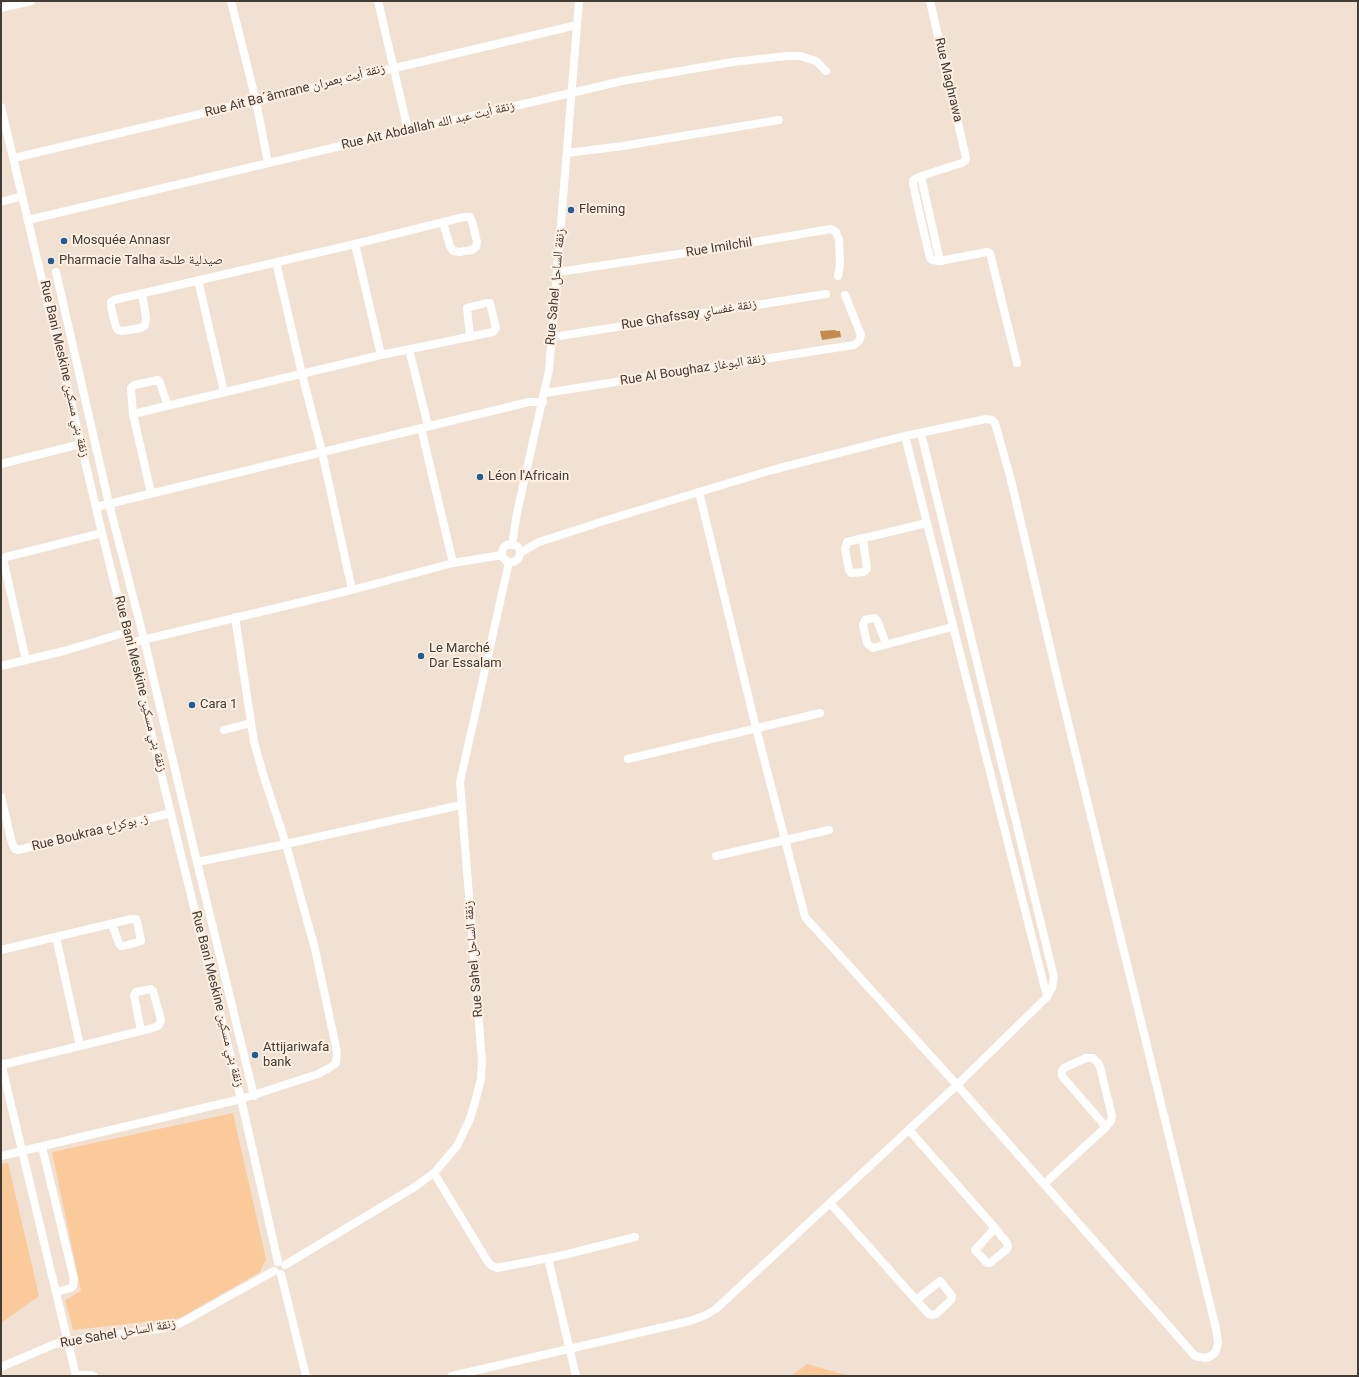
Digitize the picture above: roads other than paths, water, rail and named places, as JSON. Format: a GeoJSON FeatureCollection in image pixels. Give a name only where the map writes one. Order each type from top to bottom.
{"type":"FeatureCollection","features":[{"type":"Feature","properties":{"kind":"street"},"geometry":{"type":"LineString","coordinates":[[1,8],[31,1]]}},
{"type":"Feature","properties":{"kind":"street"},"geometry":{"type":"LineString","coordinates":[[231,1],[256,101],[268,163]]}},
{"type":"Feature","properties":{"kind":"street"},"geometry":{"type":"LineString","coordinates":[[378,1],[408,130]]}},
{"type":"Feature","properties":{"kind":"street","name":"Rue Sahel زنقة الساحل"},"geometry":{"type":"LineString","coordinates":[[512,545],[517,513],[549,370],[553,337],[579,1]]}},
{"type":"Feature","properties":{"kind":"street","name":"Rue Maghrawa"},"geometry":{"type":"LineString","coordinates":[[930,1],[966,160],[955,166],[914,179],[913,182],[918,210],[930,258],[933,261],[990,252],[1017,363]]}},
{"type":"Feature","properties":{"kind":"street","name":"Rue Ait Ba´âmrane زنقة أيت بعمران"},"geometry":{"type":"LineString","coordinates":[[14,158],[577,25]]}},
{"type":"Feature","properties":{"kind":"street","name":"Rue Ait Abdallah زنقة أيت عبد الله"},"geometry":{"type":"LineString","coordinates":[[28,220],[622,81],[733,62],[780,56],[800,56],[808,58],[816,61],[826,71]]}},
{"type":"Feature","properties":{"kind":"street","name":"Rue Bani Meskine زنقة بني مسكين"},"geometry":{"type":"LineString","coordinates":[[1,107],[102,533],[128,632],[282,1263]]}},
{"type":"Feature","properties":{"kind":"street"},"geometry":{"type":"LineString","coordinates":[[567,153],[622,146],[779,120]]}},
{"type":"Feature","properties":{"kind":"street"},"geometry":{"type":"LineString","coordinates":[[1,202],[22,196]]}},
{"type":"Feature","properties":{"kind":"street"},"geometry":{"type":"LineString","coordinates":[[142,294],[146,317],[145,325],[141,328],[122,331],[118,330],[111,307],[112,301],[464,217],[470,217],[477,239],[476,247],[472,250],[459,252],[453,251],[443,223]]}},
{"type":"Feature","properties":{"kind":"street","name":"Rue Imilchil"},"geometry":{"type":"LineString","coordinates":[[558,272],[719,248],[831,229],[836,232],[839,240],[840,265],[838,276]]}},
{"type":"Feature","properties":{"kind":"street"},"geometry":{"type":"LineString","coordinates":[[355,244],[381,355]]}},
{"type":"Feature","properties":{"kind":"street"},"geometry":{"type":"LineString","coordinates":[[276,262],[322,452],[352,590]]}},
{"type":"Feature","properties":{"kind":"street"},"geometry":{"type":"LineString","coordinates":[[56,272],[109,504],[144,640],[254,1096]]}},
{"type":"Feature","properties":{"kind":"street"},"geometry":{"type":"LineString","coordinates":[[198,280],[224,392]]}},
{"type":"Feature","properties":{"kind":"street","name":"Rue Ghafssay زنقة غفساي"},"geometry":{"type":"LineString","coordinates":[[553,337],[826,294]]}},
{"type":"Feature","properties":{"kind":"street","name":"Rue Al Boughaz زنقة البوغاز"},"geometry":{"type":"LineString","coordinates":[[545,393],[854,345],[860,341],[860,332],[845,295]]}},
{"type":"Feature","properties":{"kind":"street"},"geometry":{"type":"LineString","coordinates":[[133,414],[381,355],[470,337],[493,332],[496,330],[490,303],[467,308],[470,337]]}},
{"type":"Feature","properties":{"kind":"street"},"geometry":{"type":"LineString","coordinates":[[409,349],[453,563]]}},
{"type":"Feature","properties":{"kind":"street"},"geometry":{"type":"LineString","coordinates":[[150,493],[133,414],[130,392],[131,388],[134,385],[155,380],[159,381],[168,406]]}},
{"type":"Feature","properties":{"kind":"street"},"geometry":{"type":"LineString","coordinates":[[96,507],[528,402],[542,402]]}},
{"type":"Feature","properties":{"kind":"street"},"geometry":{"type":"LineString","coordinates":[[520,553],[518,548],[512,545],[506,546],[502,555],[508,562],[516,560],[520,553],[539,542],[699,492],[772,470],[905,436],[991,419],[994,423],[1010,480],[1075,753],[1216,1328],[1218,1342],[1215,1353],[1205,1358],[1195,1356],[957,1085],[808,922],[803,911],[756,728],[699,492]]}},
{"type":"Feature","properties":{"kind":"street"},"geometry":{"type":"LineString","coordinates":[[452,1376],[690,1321],[706,1315],[717,1308],[957,1085],[1046,997],[1054,984],[1054,977],[977,668],[921,433]]}},
{"type":"Feature","properties":{"kind":"street"},"geometry":{"type":"LineString","coordinates":[[905,436],[1046,997]]}},
{"type":"Feature","properties":{"kind":"street"},"geometry":{"type":"LineString","coordinates":[[1,464],[81,444]]}},
{"type":"Feature","properties":{"kind":"street"},"geometry":{"type":"LineString","coordinates":[[863,539],[927,523]]}},
{"type":"Feature","properties":{"kind":"street"},"geometry":{"type":"LineString","coordinates":[[26,660],[3,559],[102,533]]}},
{"type":"Feature","properties":{"kind":"street"},"geometry":{"type":"LineString","coordinates":[[130,643],[352,590],[453,563],[502,555]]}},
{"type":"Feature","properties":{"kind":"street","name":"Rue Sahel زنقة الساحل"},"geometry":{"type":"LineString","coordinates":[[282,1263],[413,1188],[434,1173],[457,1146],[474,1106],[481,1079],[482,1061],[460,782],[508,562]]}},
{"type":"Feature","properties":{"kind":"street"},"geometry":{"type":"LineString","coordinates":[[1,1156],[254,1096],[325,1071],[336,1062],[335,1042],[315,950],[286,844],[258,758],[251,723],[235,617]]}},
{"type":"Feature","properties":{"kind":"street"},"geometry":{"type":"LineString","coordinates":[[886,644],[952,627]]}},
{"type":"Feature","properties":{"kind":"street"},"geometry":{"type":"LineString","coordinates":[[1,666],[64,651],[128,632]]}},
{"type":"Feature","properties":{"kind":"street"},"geometry":{"type":"LineString","coordinates":[[963,670],[977,668]]}},
{"type":"Feature","properties":{"kind":"street"},"geometry":{"type":"LineString","coordinates":[[628,759],[820,713]]}},
{"type":"Feature","properties":{"kind":"street"},"geometry":{"type":"LineString","coordinates":[[224,730],[251,723]]}},
{"type":"Feature","properties":{"kind":"street","name":"Rue Boukraa ز. بوكراع"},"geometry":{"type":"LineString","coordinates":[[1,797],[12,843],[15,849],[18,850],[171,813]]}},
{"type":"Feature","properties":{"kind":"street"},"geometry":{"type":"LineString","coordinates":[[197,862],[461,805]]}},
{"type":"Feature","properties":{"kind":"street"},"geometry":{"type":"LineString","coordinates":[[716,856],[829,830]]}},
{"type":"Feature","properties":{"kind":"street"},"geometry":{"type":"LineString","coordinates":[[1,950],[112,924]]}},
{"type":"Feature","properties":{"kind":"street"},"geometry":{"type":"LineString","coordinates":[[56,937],[80,1046]]}},
{"type":"Feature","properties":{"kind":"street"},"geometry":{"type":"LineString","coordinates":[[94,1376],[91,1374],[76,1375],[1,1064],[80,1046],[141,1031],[156,1027],[160,1022],[154,991],[152,990],[136,992],[134,995],[141,1031]]}},
{"type":"Feature","properties":{"kind":"street"},"geometry":{"type":"LineString","coordinates":[[1044,1184],[1106,1127],[1111,1121],[1112,1116],[1096,1060],[1089,1058],[1064,1068],[1062,1073],[1063,1077],[1106,1127]]}},
{"type":"Feature","properties":{"kind":"street"},"geometry":{"type":"LineString","coordinates":[[908,1130],[994,1228]]}},
{"type":"Feature","properties":{"kind":"street"},"geometry":{"type":"LineString","coordinates":[[42,1147],[74,1279],[74,1283],[71,1288],[56,1292]]}},
{"type":"Feature","properties":{"kind":"street"},"geometry":{"type":"LineString","coordinates":[[434,1173],[488,1262],[497,1268],[548,1258],[635,1237]]}},
{"type":"Feature","properties":{"kind":"street"},"geometry":{"type":"LineString","coordinates":[[830,1203],[916,1300],[929,1314],[933,1315],[951,1300],[952,1296],[940,1280],[916,1300]]}},
{"type":"Feature","properties":{"kind":"street"},"geometry":{"type":"LineString","coordinates":[[548,1258],[576,1376]]}},
{"type":"Feature","properties":{"kind":"street"},"geometry":{"type":"LineString","coordinates":[[278,1273],[285,1272],[282,1263],[273,1266],[278,1273],[306,1376]]}},
{"type":"Feature","properties":{"kind":"street","name":"Rue Sahel زنقة الساحل"},"geometry":{"type":"LineString","coordinates":[[1,1367],[55,1344],[67,1341],[159,1329],[179,1324],[278,1273]]}},
{"type":"Feature","properties":{"kind":"place","name":"Fleming"},"geometry":{"type":"Point","coordinates":[571,210]}},
{"type":"Feature","properties":{"kind":"place","name":"Mosquée Annasr"},"geometry":{"type":"Point","coordinates":[64,241]}},
{"type":"Feature","properties":{"kind":"place","name":"Pharmacie Talha صيدلية طلحة"},"geometry":{"type":"Point","coordinates":[51,261]}},
{"type":"Feature","properties":{"kind":"place","name":"Léon l'Africain"},"geometry":{"type":"Point","coordinates":[480,477]}},
{"type":"Feature","properties":{"kind":"place","name":"Le Marché Dar Essalam"},"geometry":{"type":"Point","coordinates":[421,656]}},
{"type":"Feature","properties":{"kind":"place","name":"Cara 1"},"geometry":{"type":"Point","coordinates":[192,705]}},
{"type":"Feature","properties":{"kind":"place","name":"Attijariwafa bank"},"geometry":{"type":"Point","coordinates":[255,1055]}}]}
